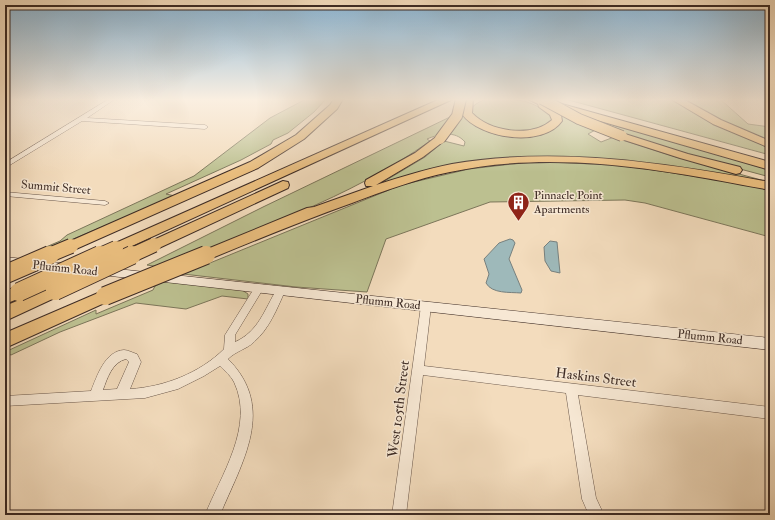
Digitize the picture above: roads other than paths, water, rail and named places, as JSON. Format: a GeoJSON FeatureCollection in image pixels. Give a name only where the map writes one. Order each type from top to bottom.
{"type":"FeatureCollection","features":[{"type":"Feature","properties":{"kind":"highway"},"geometry":{"type":"LineString","coordinates":[[5,270],[71,246],[254,165],[300,137],[316,123]]}},
{"type":"Feature","properties":{"kind":"highway"},"geometry":{"type":"LineString","coordinates":[[12,295],[395,123]]}},
{"type":"Feature","properties":{"kind":"highway"},"geometry":{"type":"LineString","coordinates":[[5,314],[416,123]]}},
{"type":"Feature","properties":{"kind":"highway"},"geometry":{"type":"LineString","coordinates":[[302,216],[355,191],[419,155],[440,138],[453,123]]}},
{"type":"Feature","properties":{"kind":"highway"},"geometry":{"type":"LineString","coordinates":[[477,123],[487,128],[508,132],[529,133],[547,129],[555,123]]}},
{"type":"Feature","properties":{"kind":"highway"},"geometry":{"type":"LineString","coordinates":[[590,123],[622,136],[684,156],[770,179]]}},
{"type":"Feature","properties":{"kind":"highway"},"geometry":{"type":"LineString","coordinates":[[618,123],[770,166]]}},
{"type":"Feature","properties":{"kind":"highway"},"geometry":{"type":"LineString","coordinates":[[640,123],[770,159]]}},
{"type":"Feature","properties":{"kind":"highway"},"geometry":{"type":"LineString","coordinates":[[720,123],[770,144]]}},
{"type":"Feature","properties":{"kind":"highway"},"geometry":{"type":"LineString","coordinates":[[5,341],[105,296],[302,216],[418,176],[468,166],[514,161],[569,160],[612,162],[673,170],[770,186]]}},
{"type":"Feature","properties":{"kind":"main road","name":"Pflumm Road"},"geometry":{"type":"LineString","coordinates":[[5,270],[280,291],[770,344]]}},
{"type":"Feature","properties":{"kind":"street"},"geometry":{"type":"LineString","coordinates":[[5,166],[75,123]]}},
{"type":"Feature","properties":{"kind":"street"},"geometry":{"type":"LineString","coordinates":[[148,123],[205,127]]}},
{"type":"Feature","properties":{"kind":"street","name":"Summit Street"},"geometry":{"type":"LineString","coordinates":[[5,194],[105,203]]}},
{"type":"Feature","properties":{"kind":"street"},"geometry":{"type":"LineString","coordinates":[[212,515],[240,449],[248,413],[246,398],[239,379],[225,355],[230,335],[258,289]]}},
{"type":"Feature","properties":{"kind":"street"},"geometry":{"type":"LineString","coordinates":[[5,401],[122,393],[145,393],[162,389],[200,373],[225,355],[250,340],[266,320],[280,291]]}},
{"type":"Feature","properties":{"kind":"street","name":"West 105th Street"},"geometry":{"type":"LineString","coordinates":[[400,515],[426,306]]}},
{"type":"Feature","properties":{"kind":"street"},"geometry":{"type":"LineString","coordinates":[[94,395],[112,361],[122,355],[129,355],[135,362],[122,393]]}},
{"type":"Feature","properties":{"kind":"street","name":"Haskins Street"},"geometry":{"type":"LineString","coordinates":[[419,370],[770,414]]}},
{"type":"Feature","properties":{"kind":"street"},"geometry":{"type":"LineString","coordinates":[[571,389],[590,499],[597,515]]}},
{"type":"Feature","properties":{"kind":"water"},"geometry":{"type":"Polygon","coordinates":[[[510,239],[515,243],[509,259],[522,290],[521,293],[497,291],[489,287],[486,283],[489,274],[484,259],[499,243],[510,239]]]}},
{"type":"Feature","properties":{"kind":"water"},"geometry":{"type":"Polygon","coordinates":[[[550,241],[557,242],[560,273],[551,271],[545,261],[544,247],[550,241]]]}},
{"type":"Feature","properties":{"kind":"place","name":"Pinnacle Point Apartments"},"geometry":{"type":"Point","coordinates":[519,222]}}]}
